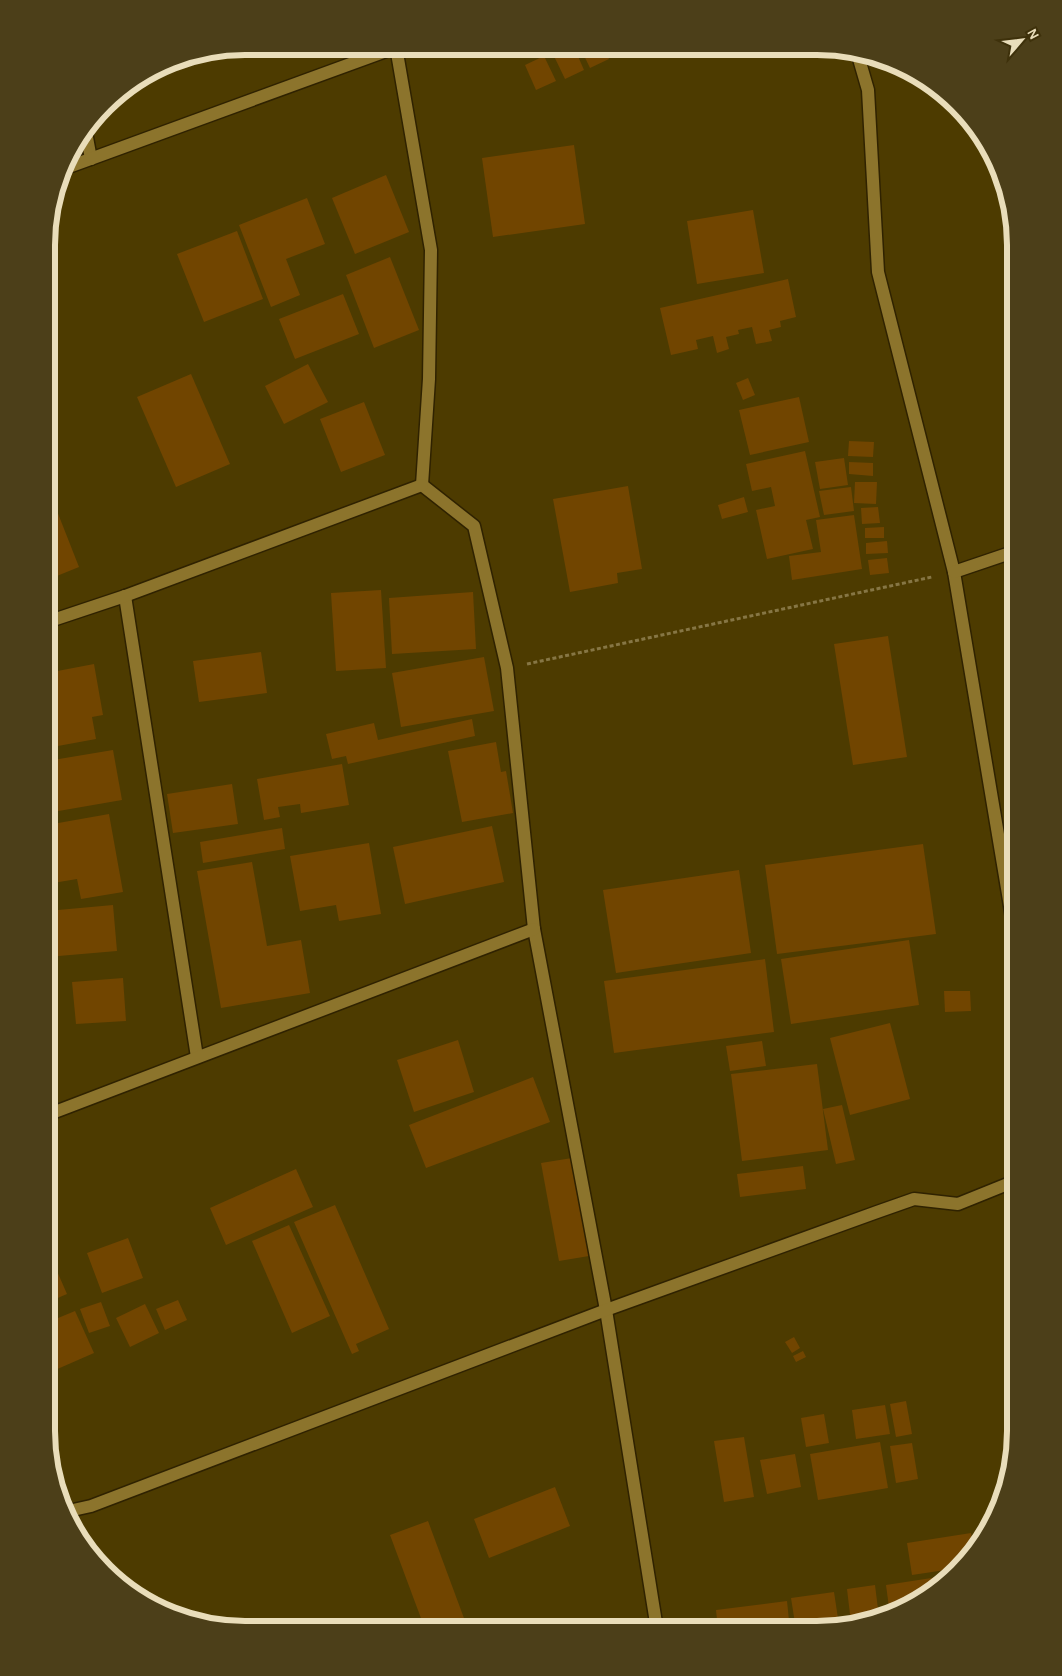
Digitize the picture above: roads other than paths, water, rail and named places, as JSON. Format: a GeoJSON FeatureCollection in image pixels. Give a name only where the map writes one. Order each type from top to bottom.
{"type":"FeatureCollection","features":[{"type":"Feature","properties":{"kind":"street"},"geometry":{"type":"LineString","coordinates":[[73,165],[374,55]]}},
{"type":"Feature","properties":{"kind":"street"},"geometry":{"type":"LineString","coordinates":[[397,55],[431,250],[429,379],[422,485]]}},
{"type":"Feature","properties":{"kind":"street"},"geometry":{"type":"LineString","coordinates":[[859,60],[868,90],[878,272],[954,572],[1007,883]]}},
{"type":"Feature","properties":{"kind":"street"},"geometry":{"type":"LineString","coordinates":[[87,139],[91,159]]}},
{"type":"Feature","properties":{"kind":"street"},"geometry":{"type":"LineString","coordinates":[[55,619],[125,596],[422,485]]}},
{"type":"Feature","properties":{"kind":"street"},"geometry":{"type":"LineString","coordinates":[[422,485],[474,526],[507,668],[534,929],[606,1310],[656,1621]]}},
{"type":"Feature","properties":{"kind":"street"},"geometry":{"type":"LineString","coordinates":[[954,572],[1007,554]]}},
{"type":"Feature","properties":{"kind":"street"},"geometry":{"type":"LineString","coordinates":[[125,596],[197,1057]]}},
{"type":"Feature","properties":{"kind":"street"},"geometry":{"type":"LineString","coordinates":[[55,1112],[534,929]]}},
{"type":"Feature","properties":{"kind":"street"},"geometry":{"type":"LineString","coordinates":[[73,1510],[91,1506],[790,1242],[914,1199],[958,1204],[1007,1184]]}}]}
